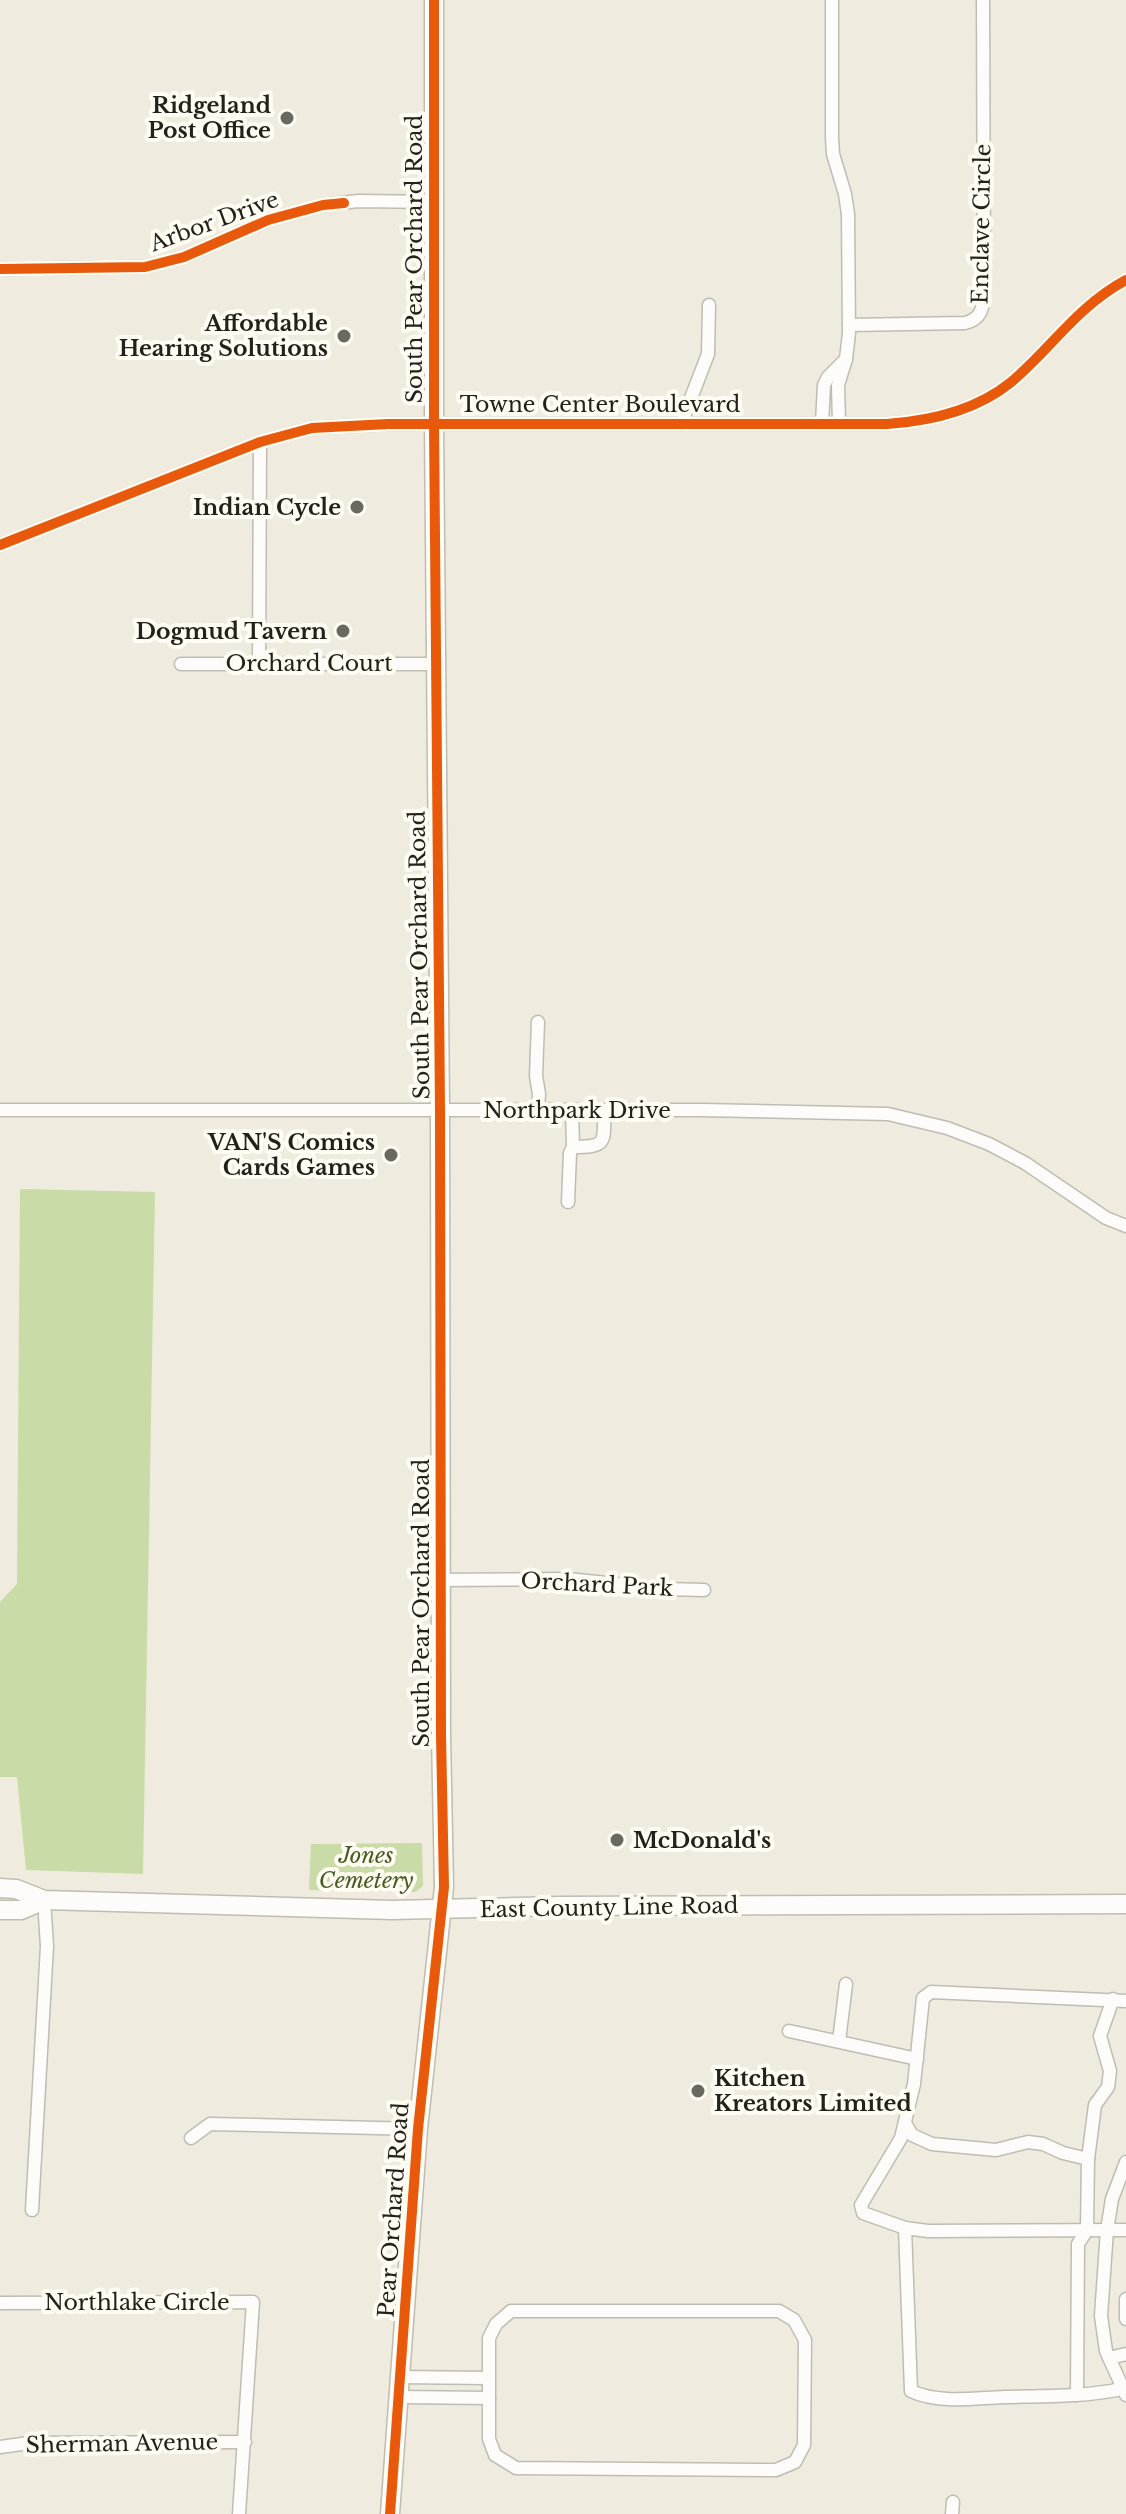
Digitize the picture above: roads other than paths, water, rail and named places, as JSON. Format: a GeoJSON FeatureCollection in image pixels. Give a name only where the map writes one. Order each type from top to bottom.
{"type":"FeatureCollection","features":[{"type":"Feature","properties":{"kind":"street","name":"South Pear Orchard Road"},"geometry":{"type":"LineString","coordinates":[[434,0],[444,1887],[441,1910]]}},
{"type":"Feature","properties":{"kind":"street"},"geometry":{"type":"LineString","coordinates":[[822,423],[824,385],[833,379],[846,359],[849,325],[848,214],[832,138],[832,0]]}},
{"type":"Feature","properties":{"kind":"street","name":"Enclave Circle"},"geometry":{"type":"LineString","coordinates":[[849,325],[965,323],[976,319],[981,312],[984,294],[983,0]]}},
{"type":"Feature","properties":{"kind":"street","name":"Arbor Drive"},"geometry":{"type":"LineString","coordinates":[[0,269],[145,267],[184,257],[268,220],[323,205],[358,201],[434,202]]}},
{"type":"Feature","properties":{"kind":"street","name":"Towne Center Boulevard"},"geometry":{"type":"LineString","coordinates":[[0,545],[260,442],[289,433],[333,426],[917,422],[936,418],[980,401],[1018,376],[1093,300],[1126,280]]}},
{"type":"Feature","properties":{"kind":"street"},"geometry":{"type":"LineString","coordinates":[[681,424],[708,354],[709,305]]}},
{"type":"Feature","properties":{"kind":"street"},"geometry":{"type":"LineString","coordinates":[[833,379],[839,423]]}},
{"type":"Feature","properties":{"kind":"street"},"geometry":{"type":"LineString","coordinates":[[259,664],[260,442]]}},
{"type":"Feature","properties":{"kind":"street","name":"Orchard Court"},"geometry":{"type":"LineString","coordinates":[[181,664],[437,664]]}},
{"type":"Feature","properties":{"kind":"street"},"geometry":{"type":"LineString","coordinates":[[538,1022],[538,1110]]}},
{"type":"Feature","properties":{"kind":"street","name":"Northpark Drive"},"geometry":{"type":"LineString","coordinates":[[0,1110],[862,1112],[911,1118],[989,1144],[1025,1163],[1106,1218],[1126,1226]]}},
{"type":"Feature","properties":{"kind":"street"},"geometry":{"type":"LineString","coordinates":[[568,1202],[570,1153],[573,1147],[572,1110]]}},
{"type":"Feature","properties":{"kind":"street"},"geometry":{"type":"LineString","coordinates":[[573,1147],[593,1147],[601,1142],[604,1137],[604,1110]]}},
{"type":"Feature","properties":{"kind":"street","name":"Orchard Park"},"geometry":{"type":"LineString","coordinates":[[442,1580],[568,1579],[704,1590]]}},
{"type":"Feature","properties":{"kind":"street","name":"East County Line Road"},"geometry":{"type":"LineString","coordinates":[[0,1888],[16,1889],[44,1900],[392,1910],[561,1906],[1126,1904]]}},
{"type":"Feature","properties":{"kind":"street"},"geometry":{"type":"LineString","coordinates":[[32,2210],[47,1946],[44,1900]]}},
{"type":"Feature","properties":{"kind":"street","name":"East County Line Road"},"geometry":{"type":"LineString","coordinates":[[0,1910],[21,1910],[44,1900]]}},
{"type":"Feature","properties":{"kind":"street","name":"Pear Orchard Road"},"geometry":{"type":"LineString","coordinates":[[390,2514],[418,2129],[441,1910]]}},
{"type":"Feature","properties":{"kind":"street"},"geometry":{"type":"LineString","coordinates":[[839,2041],[846,1984]]}},
{"type":"Feature","properties":{"kind":"street"},"geometry":{"type":"LineString","coordinates":[[1077,2395],[1078,2244],[1087,2230],[1088,2159],[1095,2105],[1108,2087],[1110,2071],[1100,2036],[1119,2000],[931,1992],[923,1998],[914,2084],[901,2138],[861,2205],[863,2213],[905,2228],[928,2231],[1087,2230],[1126,2230]]}},
{"type":"Feature","properties":{"kind":"street"},"geometry":{"type":"LineString","coordinates":[[789,2031],[917,2059]]}},
{"type":"Feature","properties":{"kind":"street"},"geometry":{"type":"LineString","coordinates":[[905,2123],[912,2135],[932,2144],[996,2150],[1028,2142],[1088,2159]]}},
{"type":"Feature","properties":{"kind":"street"},"geometry":{"type":"LineString","coordinates":[[191,2138],[210,2124],[418,2129]]}},
{"type":"Feature","properties":{"kind":"street"},"geometry":{"type":"LineString","coordinates":[[905,2228],[911,2391],[946,2399],[1124,2392],[1109,2358],[1101,2316],[1112,2199],[1126,2162]]}},
{"type":"Feature","properties":{"kind":"street"},"geometry":{"type":"LineString","coordinates":[[1126,2299],[1126,2319]]}},
{"type":"Feature","properties":{"kind":"street","name":"Northlake Circle"},"geometry":{"type":"LineString","coordinates":[[0,2303],[253,2302],[239,2514]]}},
{"type":"Feature","properties":{"kind":"street"},"geometry":{"type":"LineString","coordinates":[[511,2311],[779,2311],[794,2320],[805,2340],[804,2445],[795,2462],[776,2470],[516,2468],[495,2455],[489,2439],[489,2398],[489,2338],[496,2324],[511,2311]]}},
{"type":"Feature","properties":{"kind":"street"},"geometry":{"type":"LineString","coordinates":[[1109,2358],[1126,2354]]}},
{"type":"Feature","properties":{"kind":"street"},"geometry":{"type":"LineString","coordinates":[[400,2377],[488,2378]]}},
{"type":"Feature","properties":{"kind":"street"},"geometry":{"type":"LineString","coordinates":[[398,2397],[489,2398]]}},
{"type":"Feature","properties":{"kind":"street","name":"Sherman Avenue"},"geometry":{"type":"LineString","coordinates":[[0,2447],[29,2443],[245,2442]]}},
{"type":"Feature","properties":{"kind":"place","name":"Ridgeland Post Office"},"geometry":{"type":"Point","coordinates":[287,118]}},
{"type":"Feature","properties":{"kind":"place","name":"Affordable Hearing Solutions"},"geometry":{"type":"Point","coordinates":[344,336]}},
{"type":"Feature","properties":{"kind":"place","name":"Indian Cycle"},"geometry":{"type":"Point","coordinates":[357,507]}},
{"type":"Feature","properties":{"kind":"place","name":"Dogmud Tavern"},"geometry":{"type":"Point","coordinates":[343,631]}},
{"type":"Feature","properties":{"kind":"place","name":"VAN'S Comics Cards Games"},"geometry":{"type":"Point","coordinates":[391,1155]}},
{"type":"Feature","properties":{"kind":"place","name":"McDonald's"},"geometry":{"type":"Point","coordinates":[617,1840]}},
{"type":"Feature","properties":{"kind":"place","name":"Kitchen Kreators Limited"},"geometry":{"type":"Point","coordinates":[698,2091]}},
{"type":"Feature","properties":{"kind":"park label","name":"Jones Cemetery"},"geometry":{"type":"Point","coordinates":[366,1868]}}]}
